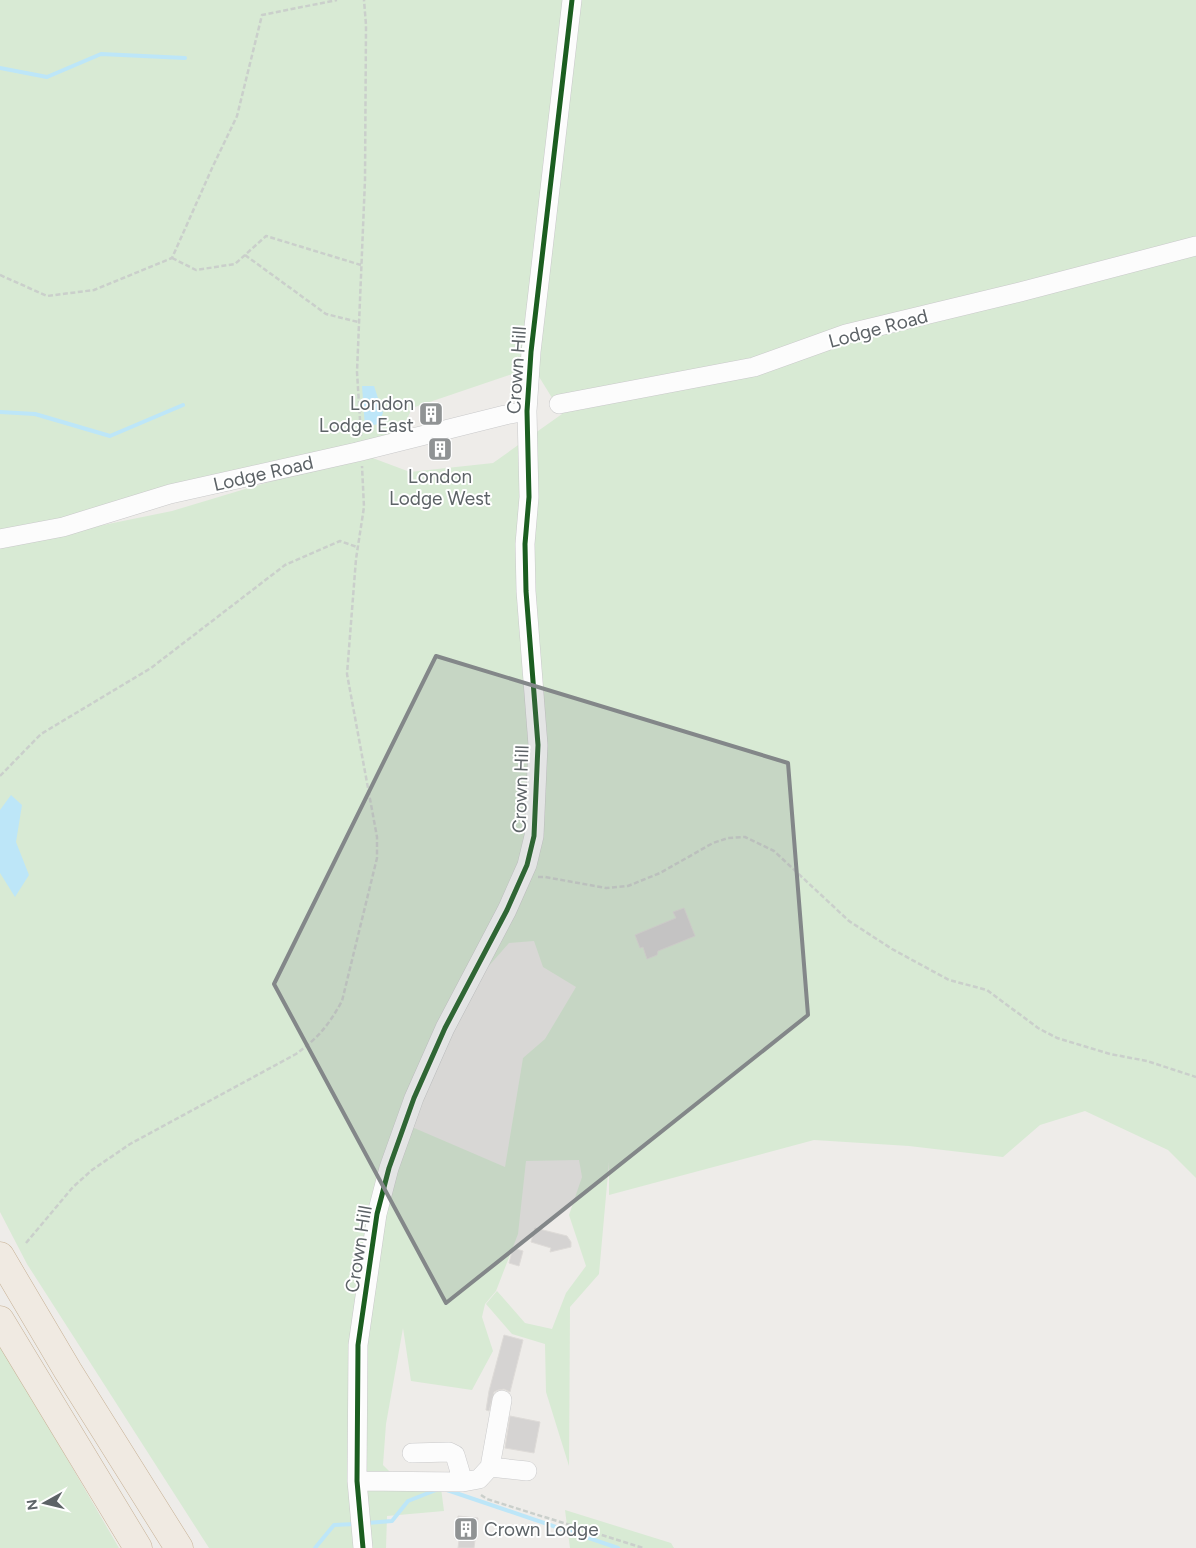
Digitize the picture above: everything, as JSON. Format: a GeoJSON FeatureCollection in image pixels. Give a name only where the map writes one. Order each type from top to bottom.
{"type":"FeatureCollection","features":[{"type":"Feature","properties":{"kind":"highway"},"geometry":{"type":"LineString","coordinates":[[0,1256],[68,1371],[179,1548]]}},
{"type":"Feature","properties":{"kind":"highway"},"geometry":{"type":"LineString","coordinates":[[0,1320],[138,1548]]}},
{"type":"Feature","properties":{"kind":"street","name":"Crown Hill"},"geometry":{"type":"LineString","coordinates":[[363,1548],[357,1481],[358,1344],[377,1214],[389,1168],[414,1098],[445,1028],[522,878],[534,836],[538,744],[526,591],[525,544],[529,498],[527,411],[530,352],[572,0]]}},
{"type":"Feature","properties":{"kind":"street","name":"Lodge Road"},"geometry":{"type":"LineString","coordinates":[[559,404],[754,367],[846,334],[1020,292],[1196,246]]}},
{"type":"Feature","properties":{"kind":"street","name":"Lodge Road"},"geometry":{"type":"LineString","coordinates":[[0,540],[62,526],[170,494],[527,411]]}},
{"type":"Feature","properties":{"kind":"street"},"geometry":{"type":"LineString","coordinates":[[357,1481],[462,1482],[479,1479],[490,1467],[502,1400]]}},
{"type":"Feature","properties":{"kind":"street"},"geometry":{"type":"LineString","coordinates":[[412,1452],[449,1452],[455,1454],[462,1482]]}},
{"type":"Feature","properties":{"kind":"street"},"geometry":{"type":"LineString","coordinates":[[490,1467],[528,1471]]}},
{"type":"Feature","properties":{"kind":"path"},"geometry":{"type":"LineString","coordinates":[[0,275],[47,296],[94,290],[172,258],[212,166],[237,116],[262,15],[336,0]]}},
{"type":"Feature","properties":{"kind":"path"},"geometry":{"type":"LineString","coordinates":[[26,1244],[72,1187],[92,1170],[130,1144],[296,1054],[312,1042],[331,1022],[342,1001],[377,858],[377,837],[348,674],[357,547],[364,507],[357,372],[365,171],[366,25],[364,0]]}},
{"type":"Feature","properties":{"kind":"path"},"geometry":{"type":"LineString","coordinates":[[172,258],[196,270],[235,264],[266,236],[361,265]]}},
{"type":"Feature","properties":{"kind":"path"},"geometry":{"type":"LineString","coordinates":[[246,255],[326,314],[359,322]]}},
{"type":"Feature","properties":{"kind":"path"},"geometry":{"type":"LineString","coordinates":[[0,776],[41,734],[151,668],[285,565],[340,540],[357,547]]}},
{"type":"Feature","properties":{"kind":"path"},"geometry":{"type":"LineString","coordinates":[[522,878],[546,877],[606,888],[628,886],[660,873],[713,843],[728,838],[745,837],[774,851],[849,921],[892,949],[949,980],[987,990],[1038,1028],[1057,1038],[1110,1054],[1147,1061],[1196,1077]]}},
{"type":"Feature","properties":{"kind":"path"},"geometry":{"type":"LineString","coordinates":[[462,1482],[487,1499],[643,1548]]}},
{"type":"Feature","properties":{"kind":"highlighted area"},"geometry":{"type":"Polygon","coordinates":[[[436,656],[788,763],[808,1015],[446,1303],[274,984],[436,656]]]}},
{"type":"Feature","properties":{"kind":"green space"},"geometry":{"type":"Polygon","coordinates":[[[0,0],[1196,0],[1196,1178],[1168,1150],[1085,1111],[1040,1125],[1003,1157],[909,1146],[814,1140],[609,1195],[609,1162],[599,1274],[570,1307],[569,1466],[546,1392],[545,1344],[512,1334],[486,1304],[497,1291],[525,1323],[552,1329],[566,1293],[586,1266],[569,1215],[582,1177],[579,1160],[526,1161],[518,1234],[496,1291],[485,1304],[482,1317],[493,1351],[472,1390],[411,1381],[403,1328],[386,1424],[383,1465],[404,1486],[441,1488],[444,1511],[387,1516],[386,1548],[209,1548],[27,1264],[0,1212],[0,546],[172,511],[362,454],[410,472],[493,463],[562,414],[533,367],[412,408],[401,433],[168,498],[0,531],[0,0]],[[534,941],[509,943],[459,1000],[405,1124],[505,1167],[523,1058],[545,1039],[576,987],[543,967],[534,941]]]}},
{"type":"Feature","properties":{"kind":"green space"},"geometry":{"type":"Polygon","coordinates":[[[0,1343],[119,1548],[0,1548],[0,1343]]]}},
{"type":"Feature","properties":{"kind":"green space"},"geometry":{"type":"Polygon","coordinates":[[[565,1510],[671,1543],[674,1548],[570,1548],[565,1510]]]}},
{"type":"Feature","properties":{"kind":"water"},"geometry":{"type":"Polygon","coordinates":[[[362,386],[374,386],[383,413],[378,424],[365,427],[362,386]]]}},
{"type":"Feature","properties":{"kind":"water"},"geometry":{"type":"Polygon","coordinates":[[[11,795],[22,805],[16,842],[29,875],[15,897],[0,873],[0,810],[11,795]]]}},
{"type":"Feature","properties":{"kind":"building","name":"London Lodge East"},"geometry":{"type":"Polygon","coordinates":[[[439,405],[442,418],[424,423],[421,410],[439,405]]]}},
{"type":"Feature","properties":{"kind":"building","name":"London Lodge West"},"geometry":{"type":"Polygon","coordinates":[[[446,441],[449,453],[433,458],[430,445],[446,441]]]}},
{"type":"Feature","properties":{"kind":"building"},"geometry":{"type":"Polygon","coordinates":[[[684,908],[695,936],[658,951],[657,955],[647,959],[643,947],[640,948],[635,935],[676,918],[673,912],[684,908]]]}},
{"type":"Feature","properties":{"kind":"building"},"geometry":{"type":"Polygon","coordinates":[[[535,1228],[567,1236],[571,1242],[571,1247],[550,1252],[551,1248],[531,1242],[535,1228]]]}},
{"type":"Feature","properties":{"kind":"building"},"geometry":{"type":"Polygon","coordinates":[[[513,1248],[523,1251],[519,1266],[509,1263],[513,1248]]]}},
{"type":"Feature","properties":{"kind":"building"},"geometry":{"type":"Polygon","coordinates":[[[504,1335],[523,1340],[510,1392],[504,1389],[494,1392],[489,1411],[486,1410],[489,1391],[504,1335]]]}},
{"type":"Feature","properties":{"kind":"building"},"geometry":{"type":"Polygon","coordinates":[[[510,1416],[540,1422],[534,1453],[505,1448],[510,1416]]]}},
{"type":"Feature","properties":{"kind":"building","name":"Crown Lodge"},"geometry":{"type":"Polygon","coordinates":[[[458,1516],[478,1518],[474,1548],[458,1548],[459,1540],[455,1539],[458,1516]]]}},
{"type":"Feature","properties":{"kind":"waterway"},"geometry":{"type":"LineString","coordinates":[[0,68],[47,77],[101,54],[185,58]]}},
{"type":"Feature","properties":{"kind":"waterway"},"geometry":{"type":"LineString","coordinates":[[0,412],[35,414],[110,436],[183,405]]}},
{"type":"Feature","properties":{"kind":"waterway"},"geometry":{"type":"LineString","coordinates":[[367,1523],[392,1521],[408,1501],[436,1490]]}},
{"type":"Feature","properties":{"kind":"waterway"},"geometry":{"type":"LineString","coordinates":[[447,1490],[618,1548]]}},
{"type":"Feature","properties":{"kind":"waterway"},"geometry":{"type":"LineString","coordinates":[[315,1548],[334,1525],[355,1524]]}},
{"type":"Feature","properties":{"kind":"cycle path"},"geometry":{"type":"LineString","coordinates":[[363,1548],[357,1481],[358,1345],[377,1214],[389,1168],[414,1098],[445,1028],[507,910],[527,865],[534,836],[538,745],[526,591],[525,544],[529,497],[527,411],[531,352],[572,0]]}},
{"type":"Feature","properties":{"kind":"place","name":"London Lodge East"},"geometry":{"type":"Point","coordinates":[431,414]}},
{"type":"Feature","properties":{"kind":"place","name":"London Lodge West"},"geometry":{"type":"Point","coordinates":[440,449]}},
{"type":"Feature","properties":{"kind":"place","name":"Crown Lodge"},"geometry":{"type":"Point","coordinates":[466,1529]}}]}
